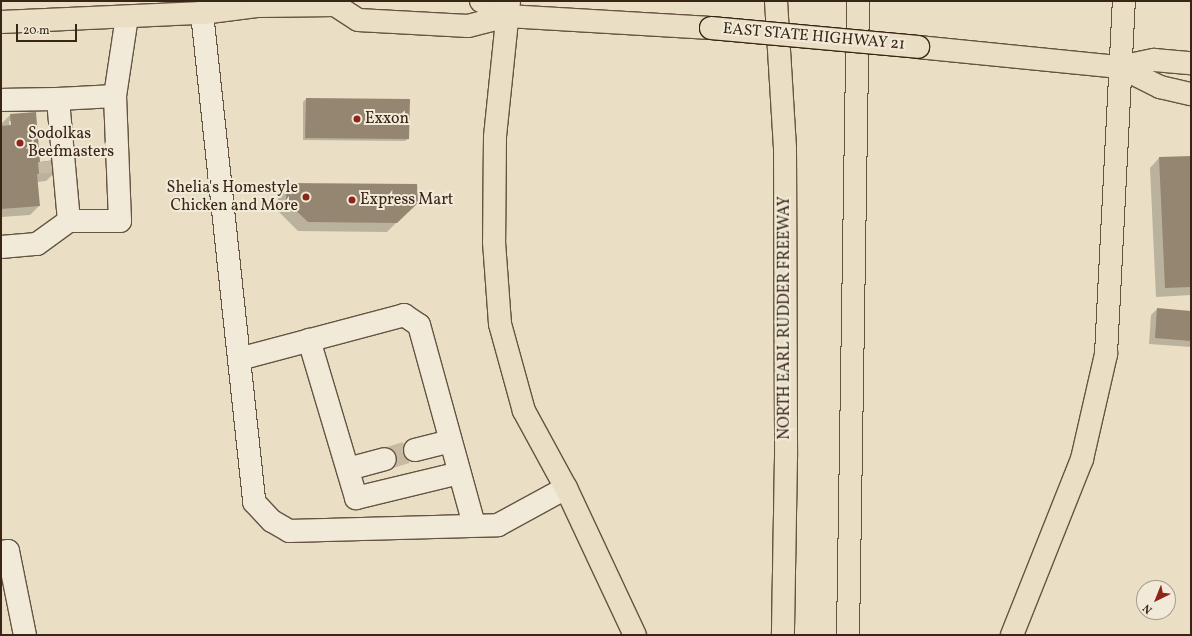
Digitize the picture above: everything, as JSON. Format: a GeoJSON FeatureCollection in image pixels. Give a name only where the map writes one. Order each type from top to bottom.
{"type":"FeatureCollection","features":[{"type":"Feature","properties":{"kind":"main road","name":"EAST STATE HIGHWAY 21"},"geometry":{"type":"LineString","coordinates":[[481,1],[508,8],[1120,67],[1154,60],[1191,63]]}},
{"type":"Feature","properties":{"kind":"main road","name":"NORTH EARL RUDDER FREEWAY"},"geometry":{"type":"LineString","coordinates":[[776,1],[785,156],[786,457],[782,635]]}},
{"type":"Feature","properties":{"kind":"main road"},"geometry":{"type":"LineString","coordinates":[[848,635],[858,1]]}},
{"type":"Feature","properties":{"kind":"main road"},"geometry":{"type":"LineString","coordinates":[[1012,635],[1082,459],[1106,354],[1124,1]]}},
{"type":"Feature","properties":{"kind":"main road","name":"EAST STATE HIGHWAY 21"},"geometry":{"type":"LineString","coordinates":[[1,22],[202,13],[257,6],[298,3],[337,3],[358,20],[468,26],[508,8]]}},
{"type":"Feature","properties":{"kind":"main road"},"geometry":{"type":"LineString","coordinates":[[508,8],[495,137],[494,242],[500,324],[524,411],[566,488],[635,635]]}},
{"type":"Feature","properties":{"kind":"main road","name":"EAST STATE HIGHWAY 21"},"geometry":{"type":"LineString","coordinates":[[1120,67],[1160,87],[1191,94]]}},
{"type":"Feature","properties":{"kind":"lane"},"geometry":{"type":"LineString","coordinates":[[202,13],[254,502],[272,521],[289,531],[474,524],[498,525],[566,488]]}},
{"type":"Feature","properties":{"kind":"lane"},"geometry":{"type":"LineString","coordinates":[[1,247],[37,244],[69,222],[120,221],[115,96],[126,17]]}},
{"type":"Feature","properties":{"kind":"lane"},"geometry":{"type":"LineString","coordinates":[[1,100],[115,96]]}},
{"type":"Feature","properties":{"kind":"lane"},"geometry":{"type":"LineString","coordinates":[[58,99],[57,166],[69,222]]}},
{"type":"Feature","properties":{"kind":"lane"},"geometry":{"type":"LineString","coordinates":[[239,359],[404,315],[419,325],[474,524]]}},
{"type":"Feature","properties":{"kind":"lane"},"geometry":{"type":"LineString","coordinates":[[310,340],[356,498],[459,473]]}},
{"type":"Feature","properties":{"kind":"lane"},"geometry":{"type":"LineString","coordinates":[[415,450],[450,441]]}},
{"type":"Feature","properties":{"kind":"lane"},"geometry":{"type":"LineString","coordinates":[[348,469],[385,459]]}},
{"type":"Feature","properties":{"kind":"lane"},"geometry":{"type":"LineString","coordinates":[[1,552],[8,551],[25,635]]}},
{"type":"Feature","properties":{"kind":"building","name":"Exxon"},"geometry":{"type":"Polygon","coordinates":[[[306,98],[410,99],[409,139],[305,138],[306,98]]]}},
{"type":"Feature","properties":{"kind":"building","name":"Sodolkas Beefmasters"},"geometry":{"type":"Polygon","coordinates":[[[36,112],[40,162],[55,160],[56,172],[37,174],[40,206],[1,209],[1,126],[11,125],[10,114],[36,112]]]}},
{"type":"Feature","properties":{"kind":"building"},"geometry":{"type":"Polygon","coordinates":[[[1191,156],[1191,287],[1165,288],[1159,157],[1191,156]]]}},
{"type":"Feature","properties":{"kind":"building"},"geometry":{"type":"Polygon","coordinates":[[[286,183],[417,184],[418,203],[397,223],[308,222],[286,201],[286,183]]]}},
{"type":"Feature","properties":{"kind":"building"},"geometry":{"type":"Polygon","coordinates":[[[1157,308],[1191,311],[1191,341],[1155,338],[1157,308]]]}},
{"type":"Feature","properties":{"kind":"tunnel"},"geometry":{"type":"LineString","coordinates":[[49,161],[50,173]]}},
{"type":"Feature","properties":{"kind":"tunnel"},"geometry":{"type":"LineString","coordinates":[[385,459],[415,450]]}},
{"type":"Feature","properties":{"kind":"place","name":"Exxon"},"geometry":{"type":"Point","coordinates":[357,119]}},
{"type":"Feature","properties":{"kind":"place","name":"Sodolkas Beefmasters"},"geometry":{"type":"Point","coordinates":[20,143]}},
{"type":"Feature","properties":{"kind":"place","name":"Shelia's Homestyle Chicken and More"},"geometry":{"type":"Point","coordinates":[306,197]}},
{"type":"Feature","properties":{"kind":"place","name":"Express Mart"},"geometry":{"type":"Point","coordinates":[352,200]}}]}
